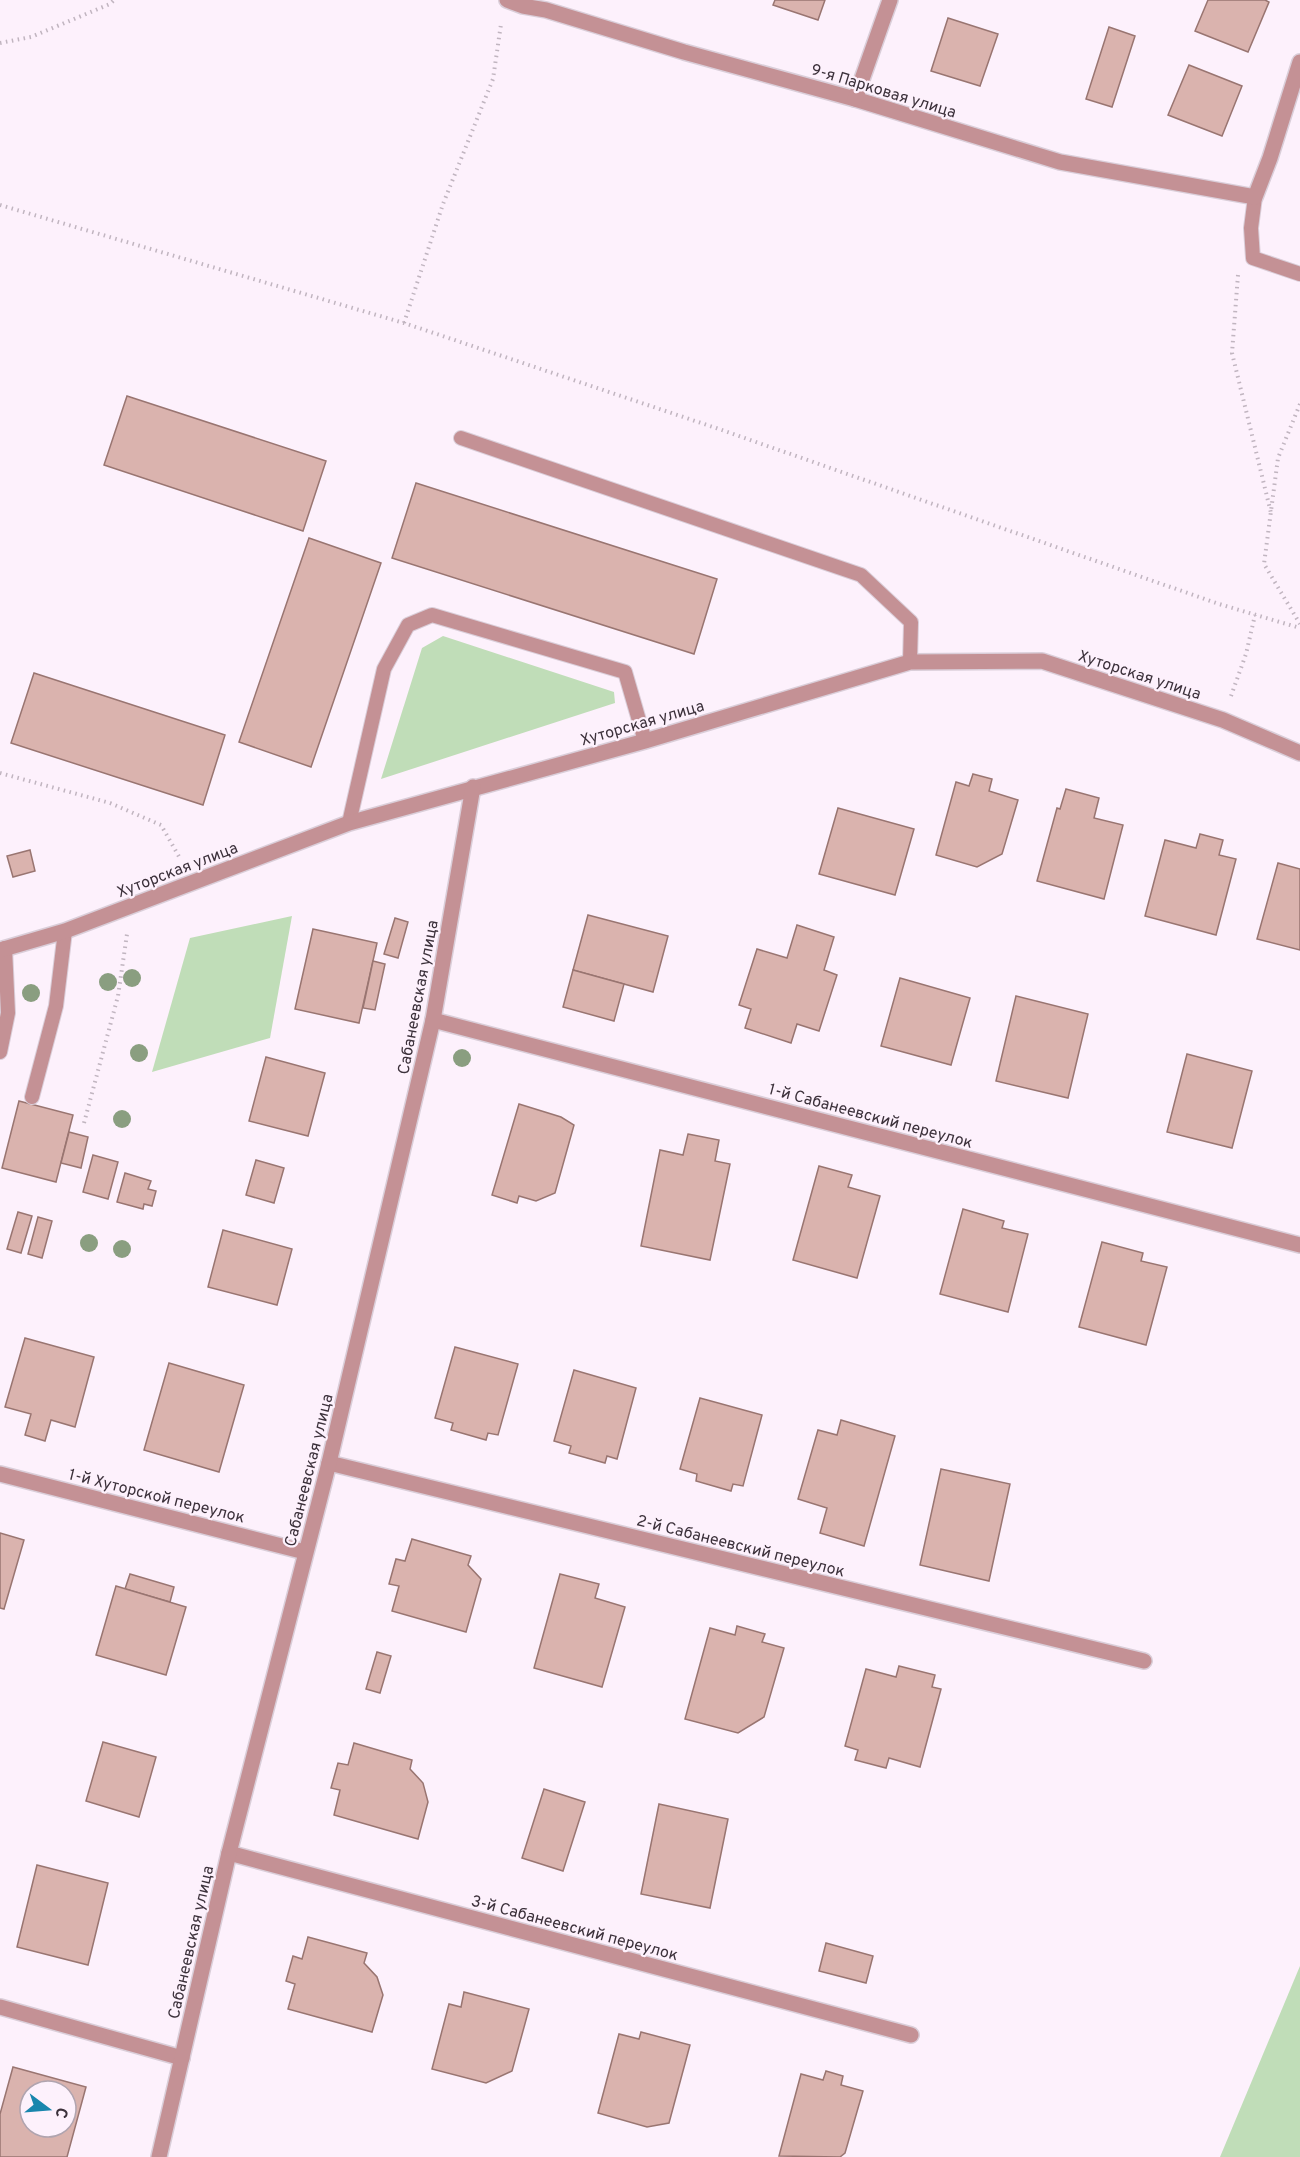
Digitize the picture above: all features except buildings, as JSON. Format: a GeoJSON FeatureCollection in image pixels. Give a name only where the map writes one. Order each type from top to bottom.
{"type":"FeatureCollection","features":[{"type":"Feature","properties":{"kind":"street","name":"9-я Парковая улица"},"geometry":{"type":"LineString","coordinates":[[507,0],[523,6],[547,5],[684,52],[855,99],[1060,162],[1255,197]]}},
{"type":"Feature","properties":{"kind":"street"},"geometry":{"type":"LineString","coordinates":[[855,99],[890,0]]}},
{"type":"Feature","properties":{"kind":"street"},"geometry":{"type":"LineString","coordinates":[[1255,197],[1270,158],[1300,62]]}},
{"type":"Feature","properties":{"kind":"street","name":"Хуторская улица"},"geometry":{"type":"LineString","coordinates":[[3,949],[64,931],[349,823],[645,741],[910,662],[1042,661],[1223,720],[1300,753]]}},
{"type":"Feature","properties":{"kind":"street","name":"Сабанеевская улица"},"geometry":{"type":"LineString","coordinates":[[159,2157],[229,1853],[329,1463],[433,1020],[473,787]]}},
{"type":"Feature","properties":{"kind":"street","name":"1-й Сабанеевский переулок"},"geometry":{"type":"LineString","coordinates":[[433,1020],[1300,1245]]}},
{"type":"Feature","properties":{"kind":"street","name":"2-й Сабанеевский переулок"},"geometry":{"type":"LineString","coordinates":[[329,1463],[1144,1661]]}},
{"type":"Feature","properties":{"kind":"street","name":"1-й Хуторской переулок"},"geometry":{"type":"LineString","coordinates":[[0,1474],[305,1552]]}},
{"type":"Feature","properties":{"kind":"street","name":"3-й Сабанеевский переулок"},"geometry":{"type":"LineString","coordinates":[[229,1853],[911,2035]]}},
{"type":"Feature","properties":{"kind":"street"},"geometry":{"type":"LineString","coordinates":[[0,2007],[182,2058]]}},
{"type":"Feature","properties":{"kind":"lane"},"geometry":{"type":"LineString","coordinates":[[1255,197],[1251,228],[1253,258],[1300,274]]}},
{"type":"Feature","properties":{"kind":"lane"},"geometry":{"type":"LineString","coordinates":[[461,438],[861,575],[911,622],[910,662]]}},
{"type":"Feature","properties":{"kind":"lane"},"geometry":{"type":"LineString","coordinates":[[349,823],[384,669],[408,625],[432,615],[625,672],[645,741]]}},
{"type":"Feature","properties":{"kind":"lane"},"geometry":{"type":"LineString","coordinates":[[32,1097],[56,1006],[64,931]]}},
{"type":"Feature","properties":{"kind":"lane"},"geometry":{"type":"LineString","coordinates":[[0,1052],[8,1013],[3,949]]}},
{"type":"Feature","properties":{"kind":"path"},"geometry":{"type":"LineString","coordinates":[[0,43],[31,37],[110,4],[114,0]]}},
{"type":"Feature","properties":{"kind":"path"},"geometry":{"type":"LineString","coordinates":[[404,323],[443,204],[493,79],[501,22]]}},
{"type":"Feature","properties":{"kind":"path"},"geometry":{"type":"LineString","coordinates":[[0,205],[404,323],[716,428],[1219,604],[1300,626]]}},
{"type":"Feature","properties":{"kind":"path"},"geometry":{"type":"LineString","coordinates":[[1238,270],[1232,353],[1271,513]]}},
{"type":"Feature","properties":{"kind":"path"},"geometry":{"type":"LineString","coordinates":[[1300,404],[1278,458],[1264,564],[1300,626]]}},
{"type":"Feature","properties":{"kind":"path"},"geometry":{"type":"LineString","coordinates":[[1223,720],[1246,654],[1255,615]]}},
{"type":"Feature","properties":{"kind":"path"},"geometry":{"type":"LineString","coordinates":[[0,773],[110,803],[161,825],[192,883]]}},
{"type":"Feature","properties":{"kind":"path"},"geometry":{"type":"LineString","coordinates":[[84,1123],[118,996],[131,906]]}},
{"type":"Feature","properties":{"kind":"green space"},"geometry":{"type":"Polygon","coordinates":[[[443,636],[614,692],[615,703],[381,779],[422,648],[443,636]]]}},
{"type":"Feature","properties":{"kind":"green space"},"geometry":{"type":"Polygon","coordinates":[[[292,916],[270,1038],[152,1072],[190,938],[292,916]]]}},
{"type":"Feature","properties":{"kind":"green space"},"geometry":{"type":"Polygon","coordinates":[[[1300,1966],[1300,2157],[1220,2157],[1300,1966]]]}}]}
